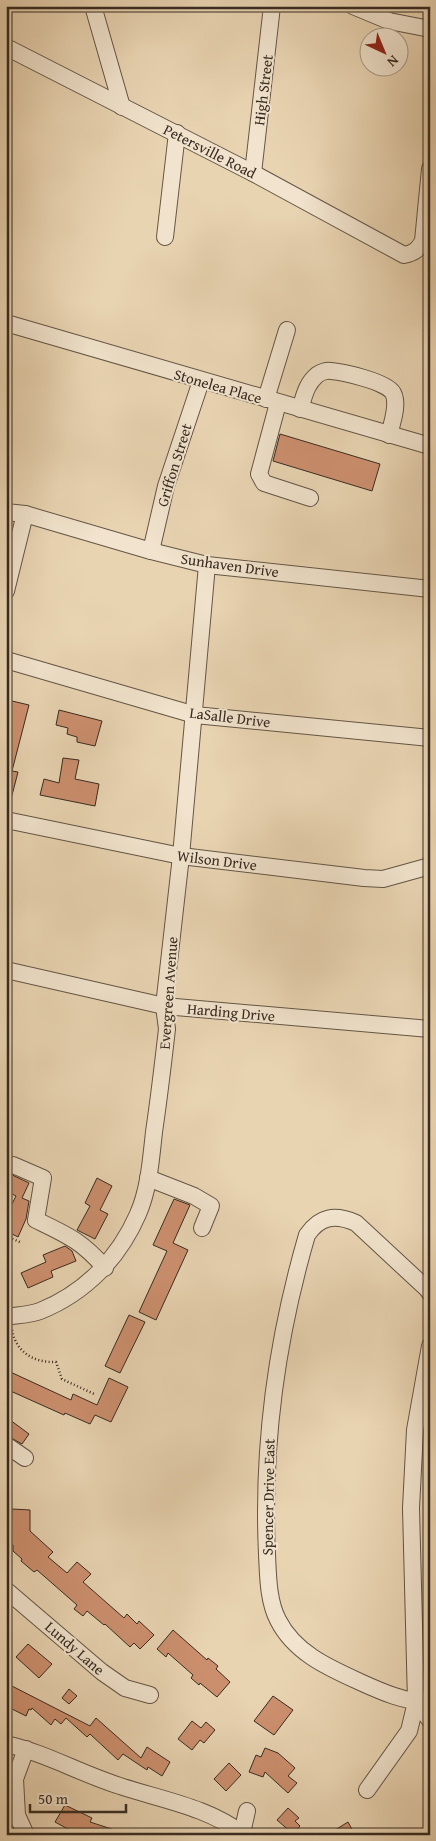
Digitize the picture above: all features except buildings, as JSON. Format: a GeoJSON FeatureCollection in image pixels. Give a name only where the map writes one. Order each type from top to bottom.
{"type":"FeatureCollection","features":[{"type":"Feature","properties":{"kind":"street"},"geometry":{"type":"LineString","coordinates":[[93,6],[122,107]]}},
{"type":"Feature","properties":{"kind":"street","name":"High Street"},"geometry":{"type":"LineString","coordinates":[[253,173],[272,6]]}},
{"type":"Feature","properties":{"kind":"street"},"geometry":{"type":"LineString","coordinates":[[353,6],[389,21],[430,28]]}},
{"type":"Feature","properties":{"kind":"street","name":"Petersville Road"},"geometry":{"type":"LineString","coordinates":[[6,48],[253,173],[404,255],[412,254],[419,249],[423,241],[430,169]]}},
{"type":"Feature","properties":{"kind":"street"},"geometry":{"type":"LineString","coordinates":[[165,237],[177,134]]}},
{"type":"Feature","properties":{"kind":"street","name":"Stonelea Place"},"geometry":{"type":"LineString","coordinates":[[6,323],[430,446]]}},
{"type":"Feature","properties":{"kind":"street"},"geometry":{"type":"LineString","coordinates":[[287,330],[259,474],[264,483],[310,498]]}},
{"type":"Feature","properties":{"kind":"street"},"geometry":{"type":"LineString","coordinates":[[300,409],[308,383],[318,374],[329,370],[387,385],[394,394],[395,407],[389,435]]}},
{"type":"Feature","properties":{"kind":"street","name":"Griffon Street"},"geometry":{"type":"LineString","coordinates":[[151,551],[166,486],[201,381]]}},
{"type":"Feature","properties":{"kind":"street","name":"Sunhaven Drive"},"geometry":{"type":"LineString","coordinates":[[6,512],[25,514],[151,551],[207,565],[430,589]]}},
{"type":"Feature","properties":{"kind":"street"},"geometry":{"type":"LineString","coordinates":[[6,591],[25,514]]}},
{"type":"Feature","properties":{"kind":"street","name":"Evergreen Avenue"},"geometry":{"type":"LineString","coordinates":[[9,1323],[39,1312],[66,1298],[88,1283],[105,1268],[124,1241],[138,1213],[148,1178],[167,1029],[164,1006],[181,856],[207,565]]}},
{"type":"Feature","properties":{"kind":"street","name":"LaSalle Drive"},"geometry":{"type":"LineString","coordinates":[[6,660],[194,715],[430,738]]}},
{"type":"Feature","properties":{"kind":"street","name":"Wilson Drive"},"geometry":{"type":"LineString","coordinates":[[6,820],[181,856],[364,878],[382,878],[430,866]]}},
{"type":"Feature","properties":{"kind":"street","name":"Harding Drive"},"geometry":{"type":"LineString","coordinates":[[6,970],[164,1006],[430,1029]]}},
{"type":"Feature","properties":{"kind":"street"},"geometry":{"type":"LineString","coordinates":[[13,1165],[43,1178],[36,1220],[69,1235],[83,1244],[105,1268]]}},
{"type":"Feature","properties":{"kind":"street"},"geometry":{"type":"LineString","coordinates":[[148,1178],[194,1196],[211,1206],[202,1228]]}},
{"type":"Feature","properties":{"kind":"street","name":"Spencer Drive East"},"geometry":{"type":"LineString","coordinates":[[423,1702],[368,1686],[335,1671],[310,1656],[292,1641],[278,1620],[271,1599],[265,1516],[268,1435],[287,1310],[307,1235],[313,1226],[324,1219],[345,1219],[356,1224],[430,1293]]}},
{"type":"Feature","properties":{"kind":"street"},"geometry":{"type":"LineString","coordinates":[[430,1346],[416,1430],[411,1508],[423,1702],[430,1720]]}},
{"type":"Feature","properties":{"kind":"street"},"geometry":{"type":"LineString","coordinates":[[6,1445],[25,1458]]}},
{"type":"Feature","properties":{"kind":"street","name":"Lundy Lane"},"geometry":{"type":"LineString","coordinates":[[6,1590],[102,1672],[125,1688],[150,1695]]}},
{"type":"Feature","properties":{"kind":"street"},"geometry":{"type":"LineString","coordinates":[[367,1790],[409,1731],[423,1702]]}},
{"type":"Feature","properties":{"kind":"street"},"geometry":{"type":"LineString","coordinates":[[6,1744],[45,1755],[121,1786],[211,1814],[243,1834],[247,1811]]}},
{"type":"Feature","properties":{"kind":"street"},"geometry":{"type":"LineString","coordinates":[[26,1749],[15,1779],[18,1815],[26,1835]]}},
{"type":"Feature","properties":{"kind":"path"},"geometry":{"type":"LineString","coordinates":[[6,1236],[22,1243]]}},
{"type":"Feature","properties":{"kind":"path"},"geometry":{"type":"LineString","coordinates":[[9,1323],[13,1338],[25,1353],[34,1359],[44,1362],[56,1362],[62,1378],[94,1394]]}}]}
